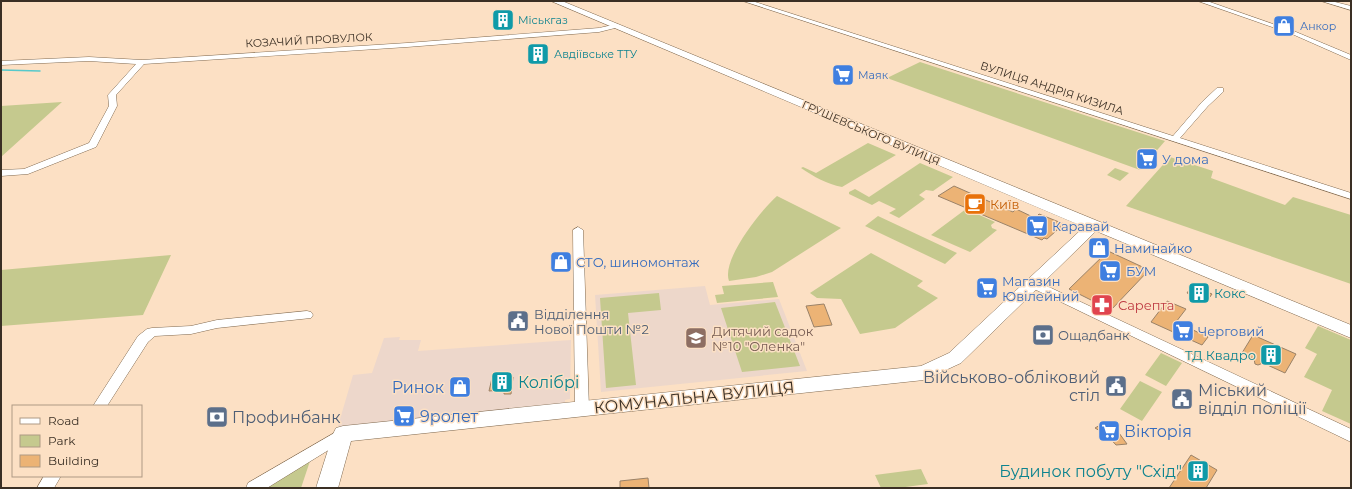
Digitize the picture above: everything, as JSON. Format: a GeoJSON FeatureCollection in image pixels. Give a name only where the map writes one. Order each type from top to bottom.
{"type":"FeatureCollection","features":[{"type":"Feature","properties":{"kind":"main road","name":"ГРУШЕВСЬКОГО ВУЛИЦЯ"},"geometry":{"type":"LineString","coordinates":[[555,1],[1351,332]]}},
{"type":"Feature","properties":{"kind":"main road","name":"КОМУНАЛЬНА ВУЛИЦЯ"},"geometry":{"type":"LineString","coordinates":[[342,434],[924,373],[955,358],[1094,225]]}},
{"type":"Feature","properties":{"kind":"main road"},"geometry":{"type":"LineString","coordinates":[[327,488],[342,434]]}},
{"type":"Feature","properties":{"kind":"street","name":"ВУЛИЦЯ АНДРІЯ КИЗИЛА"},"geometry":{"type":"LineString","coordinates":[[746,1],[1351,196]]}},
{"type":"Feature","properties":{"kind":"street"},"geometry":{"type":"LineString","coordinates":[[1201,1],[1294,34],[1351,58]]}},
{"type":"Feature","properties":{"kind":"street"},"geometry":{"type":"LineString","coordinates":[[1324,1],[1351,8]]}},
{"type":"Feature","properties":{"kind":"street","name":"КОЗАЧИЙ ПРОВУЛОК"},"geometry":{"type":"LineString","coordinates":[[1,63],[89,59],[142,62],[408,45],[599,30],[617,26]]}},
{"type":"Feature","properties":{"kind":"street"},"geometry":{"type":"LineString","coordinates":[[1,173],[25,172],[93,145],[113,106],[112,96],[142,62]]}},
{"type":"Feature","properties":{"kind":"street"},"geometry":{"type":"LineString","coordinates":[[1175,139],[1205,104],[1220,90]]}},
{"type":"Feature","properties":{"kind":"street"},"geometry":{"type":"LineString","coordinates":[[578,230],[582,409]]}},
{"type":"Feature","properties":{"kind":"street"},"geometry":{"type":"LineString","coordinates":[[1034,284],[1351,436]]}},
{"type":"Feature","properties":{"kind":"street"},"geometry":{"type":"LineString","coordinates":[[101,405],[143,339],[152,332],[191,330],[217,324],[307,315]]}},
{"type":"Feature","properties":{"kind":"street","name":"КОМУНАЛЬНА ВУЛИЦЯ"},"geometry":{"type":"LineString","coordinates":[[254,488],[342,434]]}},
{"type":"Feature","properties":{"kind":"street"},"geometry":{"type":"LineString","coordinates":[[45,488],[52,477]]}},
{"type":"Feature","properties":{"kind":"shaded area","name":"Дитячий садок №10 \"Оленка\""},"geometry":{"type":"Polygon","coordinates":[[[705,286],[710,305],[779,299],[807,371],[601,392],[595,295],[705,286]]]}},
{"type":"Feature","properties":{"kind":"shaded area","name":"Ринок"},"geometry":{"type":"Polygon","coordinates":[[[400,337],[399,340],[421,340],[418,351],[571,340],[570,399],[565,400],[565,407],[348,429],[338,426],[353,375],[372,373],[384,338],[400,337]]]}},
{"type":"Feature","properties":{"kind":"green space"},"geometry":{"type":"Polygon","coordinates":[[[920,62],[1165,141],[1140,170],[887,78],[920,62]]]}},
{"type":"Feature","properties":{"kind":"green space"},"geometry":{"type":"Polygon","coordinates":[[[62,102],[1,157],[1,106],[62,102]]]}},
{"type":"Feature","properties":{"kind":"green space"},"geometry":{"type":"Polygon","coordinates":[[[868,143],[896,155],[842,187],[821,180],[801,168],[803,167],[816,173],[868,143]]]}},
{"type":"Feature","properties":{"kind":"green space"},"geometry":{"type":"Polygon","coordinates":[[[1170,157],[1213,171],[1211,178],[1285,205],[1293,197],[1351,215],[1351,284],[1126,206],[1170,157]]]}},
{"type":"Feature","properties":{"kind":"green space"},"geometry":{"type":"Polygon","coordinates":[[[920,163],[953,177],[933,191],[926,190],[919,195],[925,199],[899,218],[889,213],[896,209],[879,201],[872,205],[849,194],[849,192],[855,189],[869,197],[920,163]]]}},
{"type":"Feature","properties":{"kind":"green space"},"geometry":{"type":"Polygon","coordinates":[[[1115,168],[1129,173],[1120,181],[1107,175],[1115,168]]]}},
{"type":"Feature","properties":{"kind":"green space"},"geometry":{"type":"Polygon","coordinates":[[[777,196],[841,228],[772,272],[756,277],[729,281],[728,272],[736,249],[762,212],[777,196]]]}},
{"type":"Feature","properties":{"kind":"green space"},"geometry":{"type":"Polygon","coordinates":[[[966,209],[995,222],[991,225],[992,228],[997,230],[970,252],[931,235],[966,209]]]}},
{"type":"Feature","properties":{"kind":"green space"},"geometry":{"type":"Polygon","coordinates":[[[878,216],[957,253],[945,264],[865,226],[878,216]]]}},
{"type":"Feature","properties":{"kind":"green space"},"geometry":{"type":"Polygon","coordinates":[[[871,253],[923,281],[917,286],[938,298],[895,328],[860,334],[841,299],[817,298],[810,293],[871,253]]]}},
{"type":"Feature","properties":{"kind":"green space"},"geometry":{"type":"Polygon","coordinates":[[[171,255],[143,315],[1,326],[1,270],[171,255]]]}},
{"type":"Feature","properties":{"kind":"green space"},"geometry":{"type":"Polygon","coordinates":[[[773,282],[778,297],[717,303],[715,295],[724,294],[722,286],[773,282]]]}},
{"type":"Feature","properties":{"kind":"green space"},"geometry":{"type":"Polygon","coordinates":[[[659,293],[661,310],[628,313],[636,385],[606,388],[600,298],[659,293]]]}},
{"type":"Feature","properties":{"kind":"green space"},"geometry":{"type":"Polygon","coordinates":[[[775,302],[800,366],[742,372],[721,308],[775,302]]]}},
{"type":"Feature","properties":{"kind":"green space"},"geometry":{"type":"Polygon","coordinates":[[[1318,326],[1351,340],[1351,424],[1322,411],[1332,390],[1304,377],[1317,354],[1305,348],[1318,326]]]}},
{"type":"Feature","properties":{"kind":"green space"},"geometry":{"type":"Polygon","coordinates":[[[1161,353],[1182,363],[1166,386],[1145,375],[1161,353]]]}},
{"type":"Feature","properties":{"kind":"green space"},"geometry":{"type":"Polygon","coordinates":[[[1140,381],[1162,392],[1142,421],[1120,409],[1140,381]]]}},
{"type":"Feature","properties":{"kind":"green space"},"geometry":{"type":"Polygon","coordinates":[[[310,461],[301,488],[267,488],[310,461]]]}},
{"type":"Feature","properties":{"kind":"green space"},"geometry":{"type":"Polygon","coordinates":[[[921,469],[928,484],[898,488],[881,488],[875,475],[921,469]]]}},
{"type":"Feature","properties":{"kind":"building","name":"Авдіївське ТТУ"},"geometry":{"type":"Polygon","coordinates":[[[530,50],[546,50],[546,58],[530,59],[530,50]]]}},
{"type":"Feature","properties":{"kind":"building"},"geometry":{"type":"Polygon","coordinates":[[[954,186],[1013,212],[1016,209],[1035,218],[1039,214],[1064,224],[1047,239],[1044,238],[1042,240],[938,196],[954,186]]]}},
{"type":"Feature","properties":{"kind":"building"},"geometry":{"type":"Polygon","coordinates":[[[1108,251],[1149,270],[1111,310],[1069,289],[1108,251]]]}},
{"type":"Feature","properties":{"kind":"building","name":"Кокс"},"geometry":{"type":"Polygon","coordinates":[[[1192,286],[1212,294],[1207,301],[1187,293],[1192,286]]]}},
{"type":"Feature","properties":{"kind":"building"},"geometry":{"type":"Polygon","coordinates":[[[1167,301],[1186,309],[1176,322],[1208,337],[1202,345],[1151,322],[1167,301]]]}},
{"type":"Feature","properties":{"kind":"building"},"geometry":{"type":"Polygon","coordinates":[[[824,304],[832,325],[814,327],[806,306],[824,304]]]}},
{"type":"Feature","properties":{"kind":"building","name":"ТД Квадро"},"geometry":{"type":"Polygon","coordinates":[[[1253,335],[1296,354],[1285,373],[1263,363],[1258,365],[1255,364],[1254,359],[1242,353],[1253,335]]]}},
{"type":"Feature","properties":{"kind":"building","name":"Колібрі"},"geometry":{"type":"Polygon","coordinates":[[[513,377],[511,394],[504,394],[504,390],[489,391],[492,378],[513,377]]]}},
{"type":"Feature","properties":{"kind":"building","name":"Вікторія"},"geometry":{"type":"Polygon","coordinates":[[[1107,421],[1111,422],[1127,444],[1116,445],[1107,435],[1095,428],[1107,421]]]}},
{"type":"Feature","properties":{"kind":"building","name":"Будинок побуту \"Схід\""},"geometry":{"type":"Polygon","coordinates":[[[1191,455],[1217,470],[1206,488],[1169,488],[1191,455]]]}},
{"type":"Feature","properties":{"kind":"building"},"geometry":{"type":"Polygon","coordinates":[[[648,478],[649,488],[620,488],[620,481],[648,478]]]}},
{"type":"Feature","properties":{"kind":"waterway"},"geometry":{"type":"LineString","coordinates":[[1,70],[40,71]]}},
{"type":"Feature","properties":{"kind":"place","name":"Міськгаз"},"geometry":{"type":"Point","coordinates":[503,20]}},
{"type":"Feature","properties":{"kind":"place","name":"Анкор"},"geometry":{"type":"Point","coordinates":[1284,26]}},
{"type":"Feature","properties":{"kind":"place","name":"Авдіївське ТТУ"},"geometry":{"type":"Point","coordinates":[538,54]}},
{"type":"Feature","properties":{"kind":"place","name":"Маяк"},"geometry":{"type":"Point","coordinates":[843,75]}},
{"type":"Feature","properties":{"kind":"place","name":"У дома"},"geometry":{"type":"Point","coordinates":[1147,159]}},
{"type":"Feature","properties":{"kind":"place","name":"Київ"},"geometry":{"type":"Point","coordinates":[975,204]}},
{"type":"Feature","properties":{"kind":"place","name":"Каравай"},"geometry":{"type":"Point","coordinates":[1037,226]}},
{"type":"Feature","properties":{"kind":"place","name":"Наминайко"},"geometry":{"type":"Point","coordinates":[1099,248]}},
{"type":"Feature","properties":{"kind":"place","name":"СТО, шиномонтаж"},"geometry":{"type":"Point","coordinates":[561,262]}},
{"type":"Feature","properties":{"kind":"place","name":"БУМ"},"geometry":{"type":"Point","coordinates":[1110,271]}},
{"type":"Feature","properties":{"kind":"place","name":"Магазин Ювілейний"},"geometry":{"type":"Point","coordinates":[987,288]}},
{"type":"Feature","properties":{"kind":"place","name":"Кокс"},"geometry":{"type":"Point","coordinates":[1199,293]}},
{"type":"Feature","properties":{"kind":"place","name":"Сарепта"},"geometry":{"type":"Point","coordinates":[1102,305]}},
{"type":"Feature","properties":{"kind":"place","name":"Відділення Нової Пошти №2"},"geometry":{"type":"Point","coordinates":[518,321]}},
{"type":"Feature","properties":{"kind":"place","name":"Черговий"},"geometry":{"type":"Point","coordinates":[1183,331]}},
{"type":"Feature","properties":{"kind":"place","name":"Ощадбанк"},"geometry":{"type":"Point","coordinates":[1043,335]}},
{"type":"Feature","properties":{"kind":"place","name":"Дитячий садок №10 \"Оленка\""},"geometry":{"type":"Point","coordinates":[696,338]}},
{"type":"Feature","properties":{"kind":"place","name":"ТД Квадро"},"geometry":{"type":"Point","coordinates":[1271,355]}},
{"type":"Feature","properties":{"kind":"place","name":"Колібрі"},"geometry":{"type":"Point","coordinates":[502,382]}},
{"type":"Feature","properties":{"kind":"place","name":"Військово-обліковий стіл"},"geometry":{"type":"Point","coordinates":[1116,386]}},
{"type":"Feature","properties":{"kind":"place","name":"Ринок"},"geometry":{"type":"Point","coordinates":[460,387]}},
{"type":"Feature","properties":{"kind":"place","name":"Міський відділ поліції"},"geometry":{"type":"Point","coordinates":[1182,399]}},
{"type":"Feature","properties":{"kind":"place","name":"9ролет"},"geometry":{"type":"Point","coordinates":[404,416]}},
{"type":"Feature","properties":{"kind":"place","name":"Профинбанк"},"geometry":{"type":"Point","coordinates":[217,417]}},
{"type":"Feature","properties":{"kind":"place","name":"Вікторія"},"geometry":{"type":"Point","coordinates":[1109,431]}},
{"type":"Feature","properties":{"kind":"place","name":"Будинок побуту \"Схід\""},"geometry":{"type":"Point","coordinates":[1198,471]}}]}
